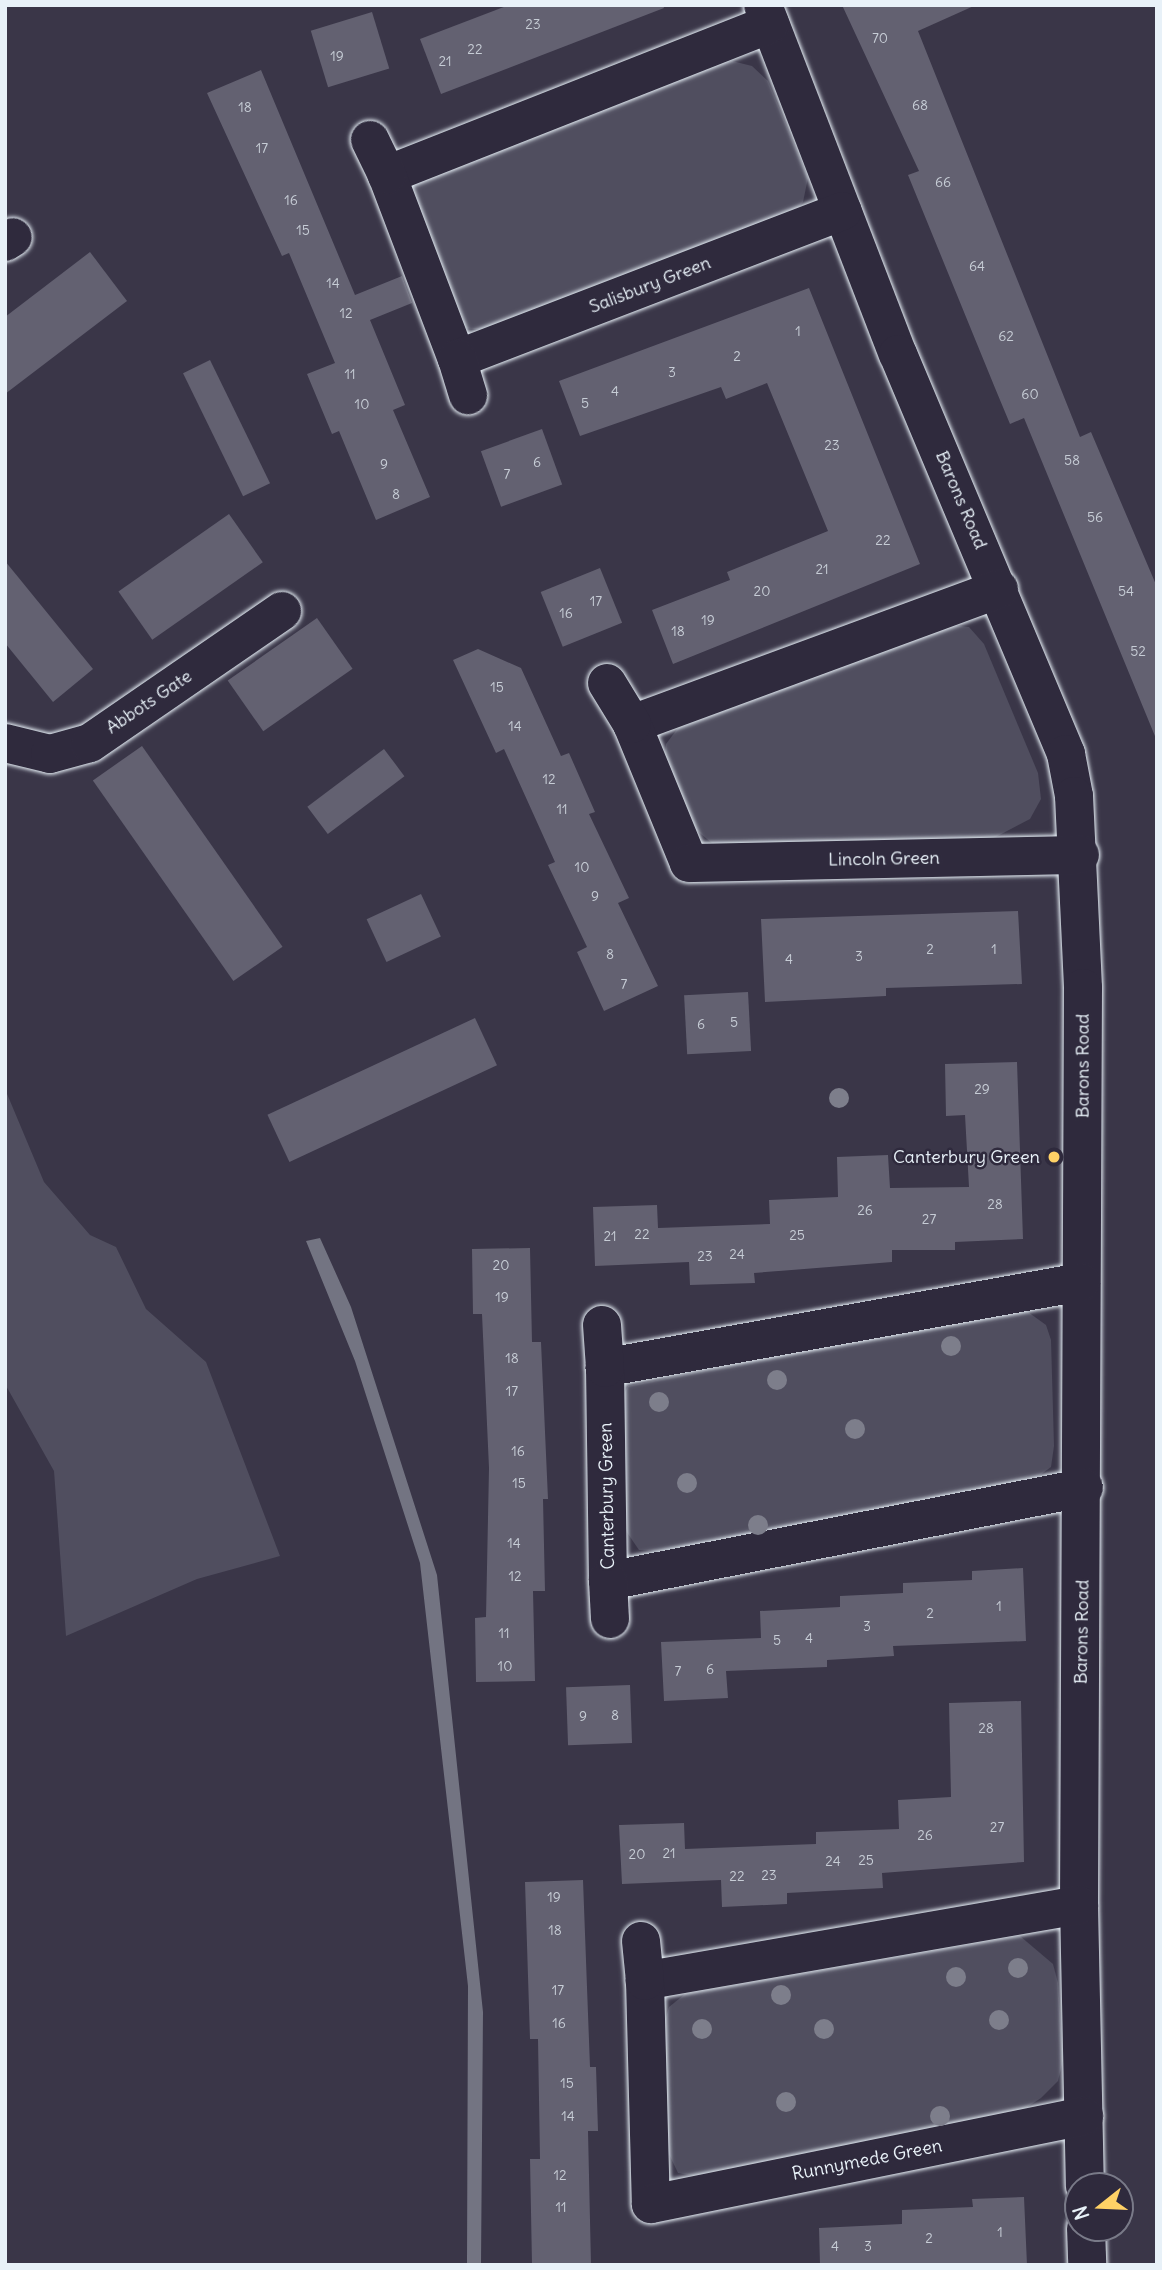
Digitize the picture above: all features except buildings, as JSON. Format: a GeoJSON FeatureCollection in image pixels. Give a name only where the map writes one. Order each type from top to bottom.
{"type":"FeatureCollection","features":[{"type":"Feature","properties":{"kind":"street"},"geometry":{"type":"LineString","coordinates":[[387,174],[766,14]]}},
{"type":"Feature","properties":{"kind":"street","name":"Barons Road"},"geometry":{"type":"LineString","coordinates":[[766,14],[843,211],[1066,754],[1080,855],[1084,1488],[1079,1905],[1085,2172]]}},
{"type":"Feature","properties":{"kind":"street","name":"Salisbury Green"},"geometry":{"type":"LineString","coordinates":[[370,140],[387,174],[463,377],[843,211]]}},
{"type":"Feature","properties":{"kind":"street"},"geometry":{"type":"LineString","coordinates":[[632,724],[999,589]]}},
{"type":"Feature","properties":{"kind":"street","name":"Abbots Gate"},"geometry":{"type":"LineString","coordinates":[[5,743],[50,754],[90,743],[282,611]]}},
{"type":"Feature","properties":{"kind":"street","name":"Lincoln Green"},"geometry":{"type":"LineString","coordinates":[[607,684],[632,724],[694,879],[1080,855]]}},
{"type":"Feature","properties":{"kind":"street"},"geometry":{"type":"LineString","coordinates":[[605,1368],[1081,1282]]}},
{"type":"Feature","properties":{"kind":"street","name":"Canterbury Green"},"geometry":{"type":"LineString","coordinates":[[602,1325],[610,1619]]}},
{"type":"Feature","properties":{"kind":"street","name":"Canterbury Green"},"geometry":{"type":"LineString","coordinates":[[608,1581],[1084,1488]]}},
{"type":"Feature","properties":{"kind":"street"},"geometry":{"type":"LineString","coordinates":[[645,1981],[1079,1905]]}},
{"type":"Feature","properties":{"kind":"street","name":"Runnymede Green"},"geometry":{"type":"LineString","coordinates":[[641,1941],[645,1981],[650,2218],[1084,2116]]}},
{"type":"Feature","properties":{"kind":"street"},"geometry":{"type":"LineString","coordinates":[[1086,2242],[1087,2265]]}},
{"type":"Feature","properties":{"kind":"shaded area"},"geometry":{"type":"Polygon","coordinates":[[[732,61],[752,66],[768,81],[808,178],[803,202],[792,215],[488,330],[459,328],[408,190],[422,172],[713,63],[732,61]]]}},
{"type":"Feature","properties":{"kind":"shaded area"},"geometry":{"type":"Polygon","coordinates":[[[951,625],[969,627],[984,644],[1038,773],[1041,799],[1030,819],[988,841],[713,844],[684,820],[664,763],[666,744],[678,728],[951,625]]]}},
{"type":"Feature","properties":{"kind":"shaded area"},"geometry":{"type":"Polygon","coordinates":[[[5,1089],[44,1182],[90,1235],[116,1247],[146,1309],[206,1362],[280,1556],[197,1579],[66,1636],[54,1471],[5,1384],[5,1089]]]}},
{"type":"Feature","properties":{"kind":"shaded area"},"geometry":{"type":"Polygon","coordinates":[[[1006,1309],[1028,1312],[1046,1325],[1051,1340],[1054,1446],[1051,1467],[1032,1481],[1004,1491],[657,1551],[639,1550],[626,1531],[620,1402],[628,1386],[1006,1309]]]}},
{"type":"Feature","properties":{"kind":"shaded area"},"geometry":{"type":"Polygon","coordinates":[[[1020,1936],[1053,1964],[1058,1983],[1063,2060],[1058,2081],[1041,2098],[1018,2113],[699,2177],[678,2173],[668,2152],[663,2028],[669,2007],[685,1994],[1020,1936]]]}},
{"type":"Feature","properties":{"kind":"water"},"geometry":{"type":"Polygon","coordinates":[[[320,1238],[351,1307],[437,1575],[483,2012],[481,2265],[467,2265],[468,1986],[420,1563],[355,1361],[306,1241],[320,1238]]]}},
{"type":"Feature","properties":{"kind":"place","name":"Canterbury Green"},"geometry":{"type":"Point","coordinates":[1054,1157]}}]}
